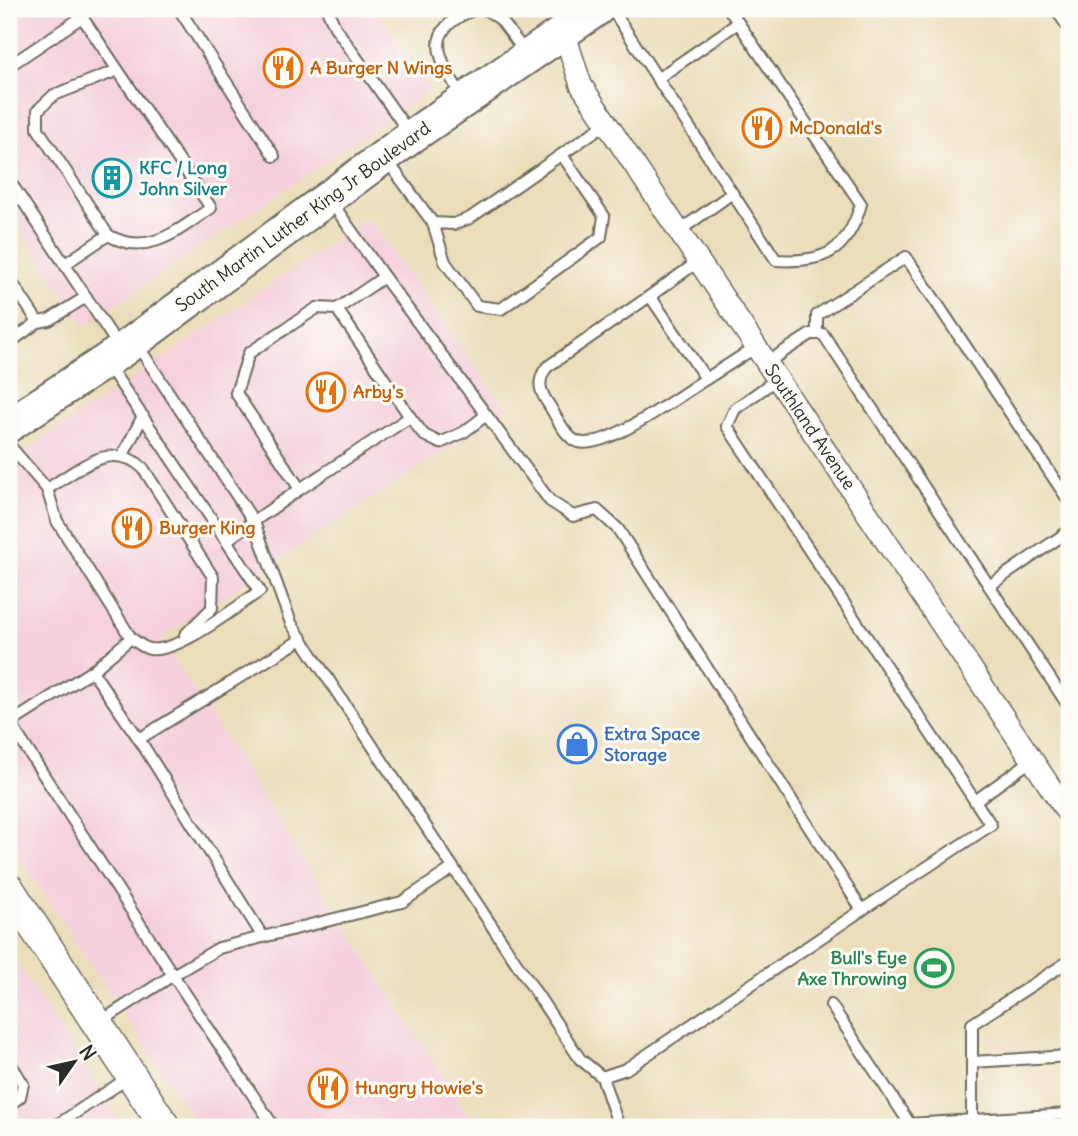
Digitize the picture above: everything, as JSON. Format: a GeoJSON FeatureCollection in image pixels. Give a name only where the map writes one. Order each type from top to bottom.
{"type":"FeatureCollection","features":[{"type":"Feature","properties":{"kind":"main road","name":"South Martin Luther King Jr Boulevard"},"geometry":{"type":"LineString","coordinates":[[9,425],[121,351],[384,156],[597,9]]}},
{"type":"Feature","properties":{"kind":"street","name":"Southland Avenue"},"geometry":{"type":"LineString","coordinates":[[564,32],[581,85],[1069,816]]}},
{"type":"Feature","properties":{"kind":"street"},"geometry":{"type":"LineString","coordinates":[[9,889],[165,1127]]}},
{"type":"Feature","properties":{"kind":"lane"},"geometry":{"type":"LineString","coordinates":[[9,66],[94,9]]}},
{"type":"Feature","properties":{"kind":"lane"},"geometry":{"type":"LineString","coordinates":[[180,9],[274,156]]}},
{"type":"Feature","properties":{"kind":"lane"},"geometry":{"type":"LineString","coordinates":[[327,9],[335,27],[412,136]]}},
{"type":"Feature","properties":{"kind":"lane"},"geometry":{"type":"LineString","coordinates":[[464,100],[442,64],[437,48],[438,38],[445,29],[473,9]]}},
{"type":"Feature","properties":{"kind":"lane"},"geometry":{"type":"LineString","coordinates":[[485,9],[500,19],[528,57]]}},
{"type":"Feature","properties":{"kind":"lane"},"geometry":{"type":"LineString","coordinates":[[612,9],[776,260],[803,262],[827,255],[854,230],[861,204],[729,9]]}},
{"type":"Feature","properties":{"kind":"lane"},"geometry":{"type":"LineString","coordinates":[[1056,9],[1069,29]]}},
{"type":"Feature","properties":{"kind":"lane"},"geometry":{"type":"LineString","coordinates":[[82,17],[118,70],[211,208],[163,240],[151,244],[122,243],[108,234],[43,138],[36,120],[42,104],[54,95],[118,70]]}},
{"type":"Feature","properties":{"kind":"lane"},"geometry":{"type":"LineString","coordinates":[[657,79],[738,23]]}},
{"type":"Feature","properties":{"kind":"lane"},"geometry":{"type":"LineString","coordinates":[[433,223],[454,224],[470,218],[607,124]]}},
{"type":"Feature","properties":{"kind":"lane"},"geometry":{"type":"LineString","coordinates":[[384,156],[433,223],[445,262],[477,306],[501,309],[601,237],[604,216],[562,155]]}},
{"type":"Feature","properties":{"kind":"lane"},"geometry":{"type":"LineString","coordinates":[[9,180],[121,351],[254,522],[291,623],[580,1059],[602,1077],[619,1127]]}},
{"type":"Feature","properties":{"kind":"lane"},"geometry":{"type":"LineString","coordinates":[[679,231],[731,194]]}},
{"type":"Feature","properties":{"kind":"lane"},"geometry":{"type":"LineString","coordinates":[[328,198],[485,416],[550,501],[573,516],[597,510],[618,529],[862,910]]}},
{"type":"Feature","properties":{"kind":"lane"},"geometry":{"type":"LineString","coordinates":[[65,264],[108,234]]}},
{"type":"Feature","properties":{"kind":"lane"},"geometry":{"type":"LineString","coordinates":[[817,332],[817,315],[906,257],[1069,501]]}},
{"type":"Feature","properties":{"kind":"lane"},"geometry":{"type":"LineString","coordinates":[[699,261],[547,367],[541,374],[539,384],[542,396],[567,432],[575,441],[585,444],[607,439],[706,379],[766,363],[817,332],[823,334],[1069,707]]}},
{"type":"Feature","properties":{"kind":"lane"},"geometry":{"type":"LineString","coordinates":[[299,489],[236,393],[249,353],[317,309],[337,309],[384,277]]}},
{"type":"Feature","properties":{"kind":"lane"},"geometry":{"type":"LineString","coordinates":[[9,278],[38,322]]}},
{"type":"Feature","properties":{"kind":"lane"},"geometry":{"type":"LineString","coordinates":[[650,296],[706,379]]}},
{"type":"Feature","properties":{"kind":"lane"},"geometry":{"type":"LineString","coordinates":[[9,344],[38,322],[49,320],[86,297]]}},
{"type":"Feature","properties":{"kind":"lane"},"geometry":{"type":"LineString","coordinates":[[337,309],[424,435],[440,443],[464,432],[485,416]]}},
{"type":"Feature","properties":{"kind":"lane"},"geometry":{"type":"LineString","coordinates":[[9,445],[47,489],[57,521],[131,638],[151,649],[180,643],[260,591],[143,416],[121,351]]}},
{"type":"Feature","properties":{"kind":"lane"},"geometry":{"type":"LineString","coordinates":[[602,1077],[626,1069],[991,825],[727,426],[735,409],[766,363]]}},
{"type":"Feature","properties":{"kind":"lane"},"geometry":{"type":"LineString","coordinates":[[123,455],[143,416]]}},
{"type":"Feature","properties":{"kind":"lane"},"geometry":{"type":"LineString","coordinates":[[227,540],[299,489],[410,417]]}},
{"type":"Feature","properties":{"kind":"lane"},"geometry":{"type":"LineString","coordinates":[[47,489],[101,457],[123,455],[132,458],[143,468],[213,577],[212,608],[194,624],[180,643]]}},
{"type":"Feature","properties":{"kind":"lane"},"geometry":{"type":"LineString","coordinates":[[989,586],[1069,531]]}},
{"type":"Feature","properties":{"kind":"lane"},"geometry":{"type":"LineString","coordinates":[[131,638],[92,671],[10,723],[274,1127]]}},
{"type":"Feature","properties":{"kind":"lane"},"geometry":{"type":"LineString","coordinates":[[139,739],[302,639]]}},
{"type":"Feature","properties":{"kind":"lane"},"geometry":{"type":"LineString","coordinates":[[92,671],[139,739],[264,937]]}},
{"type":"Feature","properties":{"kind":"lane"},"geometry":{"type":"LineString","coordinates":[[975,802],[1032,760]]}},
{"type":"Feature","properties":{"kind":"lane"},"geometry":{"type":"LineString","coordinates":[[98,1023],[219,948],[402,902],[453,868]]}},
{"type":"Feature","properties":{"kind":"lane"},"geometry":{"type":"LineString","coordinates":[[972,1124],[972,1024],[1069,961]]}},
{"type":"Feature","properties":{"kind":"lane"},"geometry":{"type":"LineString","coordinates":[[831,1005],[910,1124],[972,1124],[1069,1114]]}},
{"type":"Feature","properties":{"kind":"lane"},"geometry":{"type":"LineString","coordinates":[[972,1062],[1069,1056]]}},
{"type":"Feature","properties":{"kind":"lane"},"geometry":{"type":"LineString","coordinates":[[9,1061],[23,1084],[20,1097],[9,1105]]}},
{"type":"Feature","properties":{"kind":"lane"},"geometry":{"type":"LineString","coordinates":[[54,1127],[132,1076]]}},
{"type":"Feature","properties":{"kind":"shaded area"},"geometry":{"type":"Polygon","coordinates":[[[9,9],[376,9],[430,90],[85,326],[9,212],[9,9]]]}},
{"type":"Feature","properties":{"kind":"shaded area"},"geometry":{"type":"Polygon","coordinates":[[[368,218],[507,410],[160,638],[476,1127],[199,1127],[9,842],[9,463],[368,218]]]}},
{"type":"Feature","properties":{"kind":"shaded area"},"geometry":{"type":"Polygon","coordinates":[[[9,952],[124,1127],[9,1127],[9,952]]]}},
{"type":"Feature","properties":{"kind":"place","name":"A Burger N Wings"},"geometry":{"type":"Point","coordinates":[283,68]}},
{"type":"Feature","properties":{"kind":"place","name":"McDonald's"},"geometry":{"type":"Point","coordinates":[762,128]}},
{"type":"Feature","properties":{"kind":"place","name":"KFC / Long John Silver"},"geometry":{"type":"Point","coordinates":[112,178]}},
{"type":"Feature","properties":{"kind":"place","name":"Arby's"},"geometry":{"type":"Point","coordinates":[326,392]}},
{"type":"Feature","properties":{"kind":"place","name":"Burger King"},"geometry":{"type":"Point","coordinates":[132,528]}},
{"type":"Feature","properties":{"kind":"place","name":"Extra Space Storage"},"geometry":{"type":"Point","coordinates":[577,744]}},
{"type":"Feature","properties":{"kind":"place","name":"Bull's Eye Axe Throwing"},"geometry":{"type":"Point","coordinates":[934,968]}},
{"type":"Feature","properties":{"kind":"place","name":"Hungry Howie's"},"geometry":{"type":"Point","coordinates":[328,1088]}}]}
